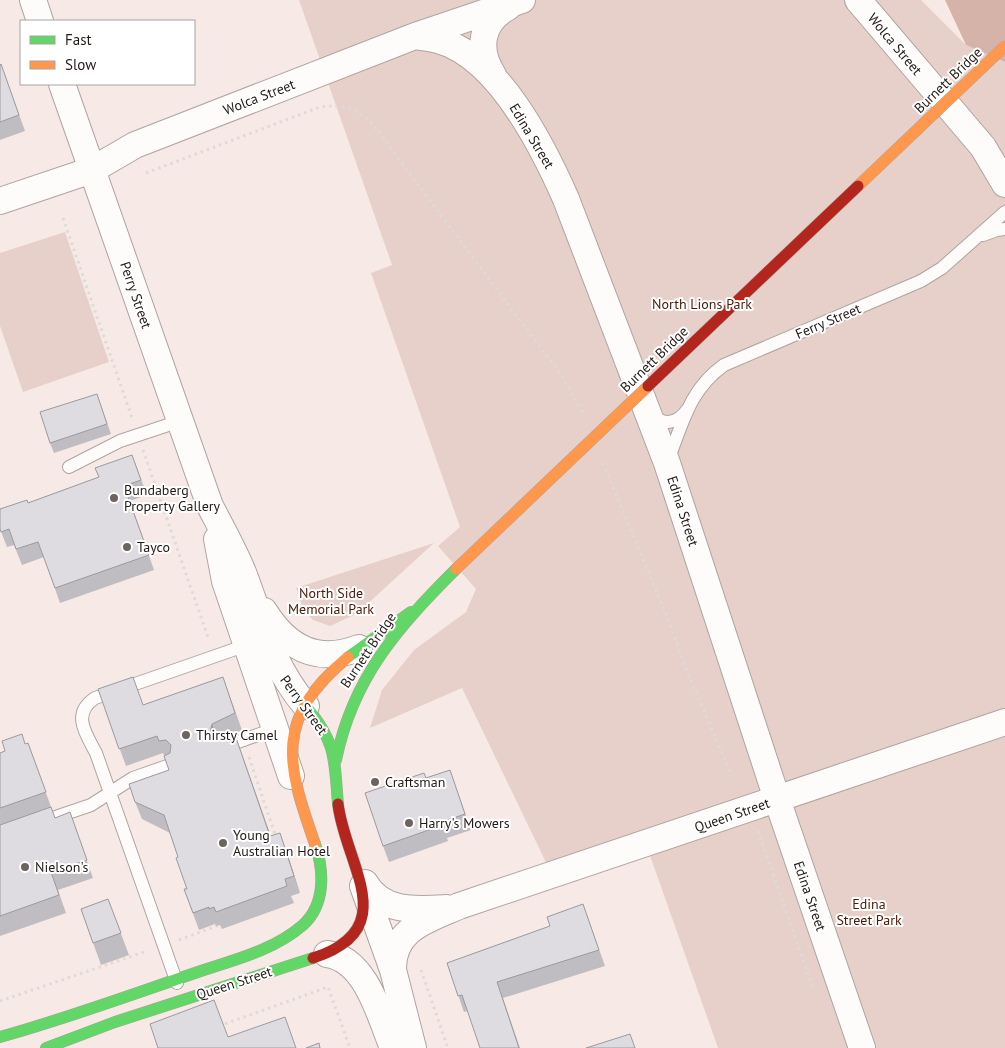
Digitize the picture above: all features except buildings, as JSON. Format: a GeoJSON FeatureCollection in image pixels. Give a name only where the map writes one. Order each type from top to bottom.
{"type":"FeatureCollection","features":[{"type":"Feature","properties":{"kind":"main road","name":"Burnett Bridge"},"geometry":{"type":"LineString","coordinates":[[336,762],[344,721],[358,687],[412,612],[1005,46]]}},
{"type":"Feature","properties":{"kind":"main road","name":"Burnett Bridge"},"geometry":{"type":"LineString","coordinates":[[292,778],[293,736],[306,706],[319,686],[375,635],[412,612]]}},
{"type":"Feature","properties":{"kind":"main road","name":"Perry Street"},"geometry":{"type":"LineString","coordinates":[[306,706],[324,729],[336,762],[337,802],[350,872]]}},
{"type":"Feature","properties":{"kind":"main road","name":"Perry Street"},"geometry":{"type":"LineString","coordinates":[[292,778],[321,864]]}},
{"type":"Feature","properties":{"kind":"main road"},"geometry":{"type":"LineString","coordinates":[[321,864],[326,871],[350,872]]}},
{"type":"Feature","properties":{"kind":"main road","name":"Queen Street"},"geometry":{"type":"LineString","coordinates":[[0,1037],[67,1018],[272,946],[298,930],[306,922],[320,900],[324,876],[321,864]]}},
{"type":"Feature","properties":{"kind":"main road","name":"Queen Street"},"geometry":{"type":"LineString","coordinates":[[46,1048],[107,1024],[327,954],[345,944],[359,926],[364,901],[350,872]]}},
{"type":"Feature","properties":{"kind":"street"},"geometry":{"type":"LineString","coordinates":[[33,0],[40,20]]}},
{"type":"Feature","properties":{"kind":"street"},"geometry":{"type":"LineString","coordinates":[[499,84],[488,67],[482,40],[491,19],[522,0]]}},
{"type":"Feature","properties":{"kind":"street","name":"Wolca Street"},"geometry":{"type":"LineString","coordinates":[[0,201],[92,170],[135,145],[415,36],[522,0]]}},
{"type":"Feature","properties":{"kind":"street","name":"Wolca Street"},"geometry":{"type":"LineString","coordinates":[[858,0],[983,147],[1005,184]]}},
{"type":"Feature","properties":{"kind":"street","name":"Edina Street"},"geometry":{"type":"LineString","coordinates":[[415,36],[439,40],[456,47],[480,64],[499,84],[526,120],[548,158],[566,198],[667,463],[777,799],[862,1048]]}},
{"type":"Feature","properties":{"kind":"street","name":"Perry Street"},"geometry":{"type":"LineString","coordinates":[[62,85],[210,506],[243,573],[276,663],[288,684],[306,706]]}},
{"type":"Feature","properties":{"kind":"street","name":"Perry Street"},"geometry":{"type":"LineString","coordinates":[[210,506],[225,581],[292,778]]}},
{"type":"Feature","properties":{"kind":"street"},"geometry":{"type":"LineString","coordinates":[[243,573],[273,626],[296,646],[313,652],[336,655],[359,648]]}},
{"type":"Feature","properties":{"kind":"street","name":"Queen Street"},"geometry":{"type":"LineString","coordinates":[[393,970],[395,949],[407,933],[427,920],[459,906],[1005,722]]}},
{"type":"Feature","properties":{"kind":"street","name":"Perry Street"},"geometry":{"type":"LineString","coordinates":[[350,872],[393,970],[413,1048]]}},
{"type":"Feature","properties":{"kind":"street","name":"Queen Street"},"geometry":{"type":"LineString","coordinates":[[350,872],[374,896],[390,905],[422,910],[459,906]]}},
{"type":"Feature","properties":{"kind":"street"},"geometry":{"type":"LineString","coordinates":[[327,954],[340,955],[356,970],[368,989],[394,1048]]}},
{"type":"Feature","properties":{"kind":"lane","name":"Ferry Street"},"geometry":{"type":"LineString","coordinates":[[667,463],[699,387],[708,377],[724,366],[921,281],[942,268],[1005,212]]}},
{"type":"Feature","properties":{"kind":"lane","name":"Ferry Street"},"geometry":{"type":"LineString","coordinates":[[970,242],[997,230],[1005,229]]}},
{"type":"Feature","properties":{"kind":"lane","name":"Ferry Street"},"geometry":{"type":"LineString","coordinates":[[643,400],[656,419],[670,422],[677,420],[691,404]]}},
{"type":"Feature","properties":{"kind":"lane"},"geometry":{"type":"LineString","coordinates":[[69,466],[120,442],[180,421]]}},
{"type":"Feature","properties":{"kind":"lane"},"geometry":{"type":"LineString","coordinates":[[183,1000],[96,753],[82,728],[82,716],[90,702],[247,645]]}},
{"type":"Feature","properties":{"kind":"lane"},"geometry":{"type":"LineString","coordinates":[[224,747],[274,729]]}},
{"type":"Feature","properties":{"kind":"lane"},"geometry":{"type":"LineString","coordinates":[[27,827],[91,805],[133,778],[170,765]]}},
{"type":"Feature","properties":{"kind":"lane"},"geometry":{"type":"LineString","coordinates":[[96,1040],[107,1024]]}},
{"type":"Feature","properties":{"kind":"path"},"geometry":{"type":"LineString","coordinates":[[146,173],[320,107],[336,105],[359,112],[370,120],[562,376],[584,414]]}},
{"type":"Feature","properties":{"kind":"path"},"geometry":{"type":"LineString","coordinates":[[601,460],[669,621],[686,669],[732,776]]}},
{"type":"Feature","properties":{"kind":"path"},"geometry":{"type":"LineString","coordinates":[[757,827],[815,993]]}},
{"type":"Feature","properties":{"kind":"path"},"geometry":{"type":"LineString","coordinates":[[420,970],[448,1048]]}},
{"type":"Feature","properties":{"kind":"path"},"geometry":{"type":"LineString","coordinates":[[211,1029],[328,987],[350,1048]]}},
{"type":"Feature","properties":{"kind":"green space","name":"North Lions Park"},"geometry":{"type":"Polygon","coordinates":[[[299,0],[921,0],[966,45],[1005,62],[1005,1048],[718,1048],[647,847],[553,877],[462,688],[370,728],[382,690],[414,650],[466,612],[476,589],[438,546],[460,527],[371,273],[392,265],[299,0]]]}},
{"type":"Feature","properties":{"kind":"green space"},"geometry":{"type":"Polygon","coordinates":[[[65,232],[109,362],[23,392],[0,326],[0,253],[65,232]]]}},
{"type":"Feature","properties":{"kind":"green space","name":"North Side Memorial Park"},"geometry":{"type":"Polygon","coordinates":[[[434,543],[352,616],[330,626],[313,620],[304,611],[296,588],[434,543]]]}},
{"type":"Feature","properties":{"kind":"shaded area"},"geometry":{"type":"Polygon","coordinates":[[[945,0],[1005,0],[1005,62],[966,45],[945,0]]]}},
{"type":"Feature","properties":{"kind":"traffic: fast"},"geometry":{"type":"LineString","coordinates":[[336,760],[344,730],[366,678],[397,633],[456,569]]}},
{"type":"Feature","properties":{"kind":"traffic: fast"},"geometry":{"type":"LineString","coordinates":[[348,657],[411,612]]}},
{"type":"Feature","properties":{"kind":"traffic: fast"},"geometry":{"type":"LineString","coordinates":[[306,706],[324,731],[329,742],[336,775],[338,804]]}},
{"type":"Feature","properties":{"kind":"traffic: fast"},"geometry":{"type":"LineString","coordinates":[[0,1037],[72,1015],[235,960],[278,942],[303,925],[316,907],[321,886],[321,876],[315,844]]}},
{"type":"Feature","properties":{"kind":"traffic: fast"},"geometry":{"type":"LineString","coordinates":[[46,1048],[115,1022],[313,958]]}},
{"type":"Feature","properties":{"kind":"traffic: slow"},"geometry":{"type":"LineString","coordinates":[[858,186],[1005,46]]}},
{"type":"Feature","properties":{"kind":"traffic: slow"},"geometry":{"type":"LineString","coordinates":[[456,569],[648,386]]}},
{"type":"Feature","properties":{"kind":"traffic: slow"},"geometry":{"type":"LineString","coordinates":[[315,844],[298,789],[293,765],[293,743],[297,722],[308,701],[324,679],[348,657]]}},
{"type":"Feature","properties":{"kind":"traffic: jam"},"geometry":{"type":"LineString","coordinates":[[648,386],[858,186]]}},
{"type":"Feature","properties":{"kind":"traffic: jam"},"geometry":{"type":"LineString","coordinates":[[313,958],[340,946],[356,930],[363,913],[362,893],[338,804]]}},
{"type":"Feature","properties":{"kind":"place","name":"Bundaberg Property Gallery"},"geometry":{"type":"Point","coordinates":[114,498]}},
{"type":"Feature","properties":{"kind":"place","name":"Tayco"},"geometry":{"type":"Point","coordinates":[127,547]}},
{"type":"Feature","properties":{"kind":"place","name":"Thirsty Camel"},"geometry":{"type":"Point","coordinates":[186,735]}},
{"type":"Feature","properties":{"kind":"place","name":"Craftsman"},"geometry":{"type":"Point","coordinates":[375,782]}},
{"type":"Feature","properties":{"kind":"place","name":"Harry's Mowers"},"geometry":{"type":"Point","coordinates":[409,823]}},
{"type":"Feature","properties":{"kind":"place","name":"Young Australian Hotel"},"geometry":{"type":"Point","coordinates":[223,843]}},
{"type":"Feature","properties":{"kind":"place","name":"Nielson's"},"geometry":{"type":"Point","coordinates":[25,867]}},
{"type":"Feature","properties":{"kind":"park label","name":"Edina Street Park"},"geometry":{"type":"Point","coordinates":[869,912]}}]}
